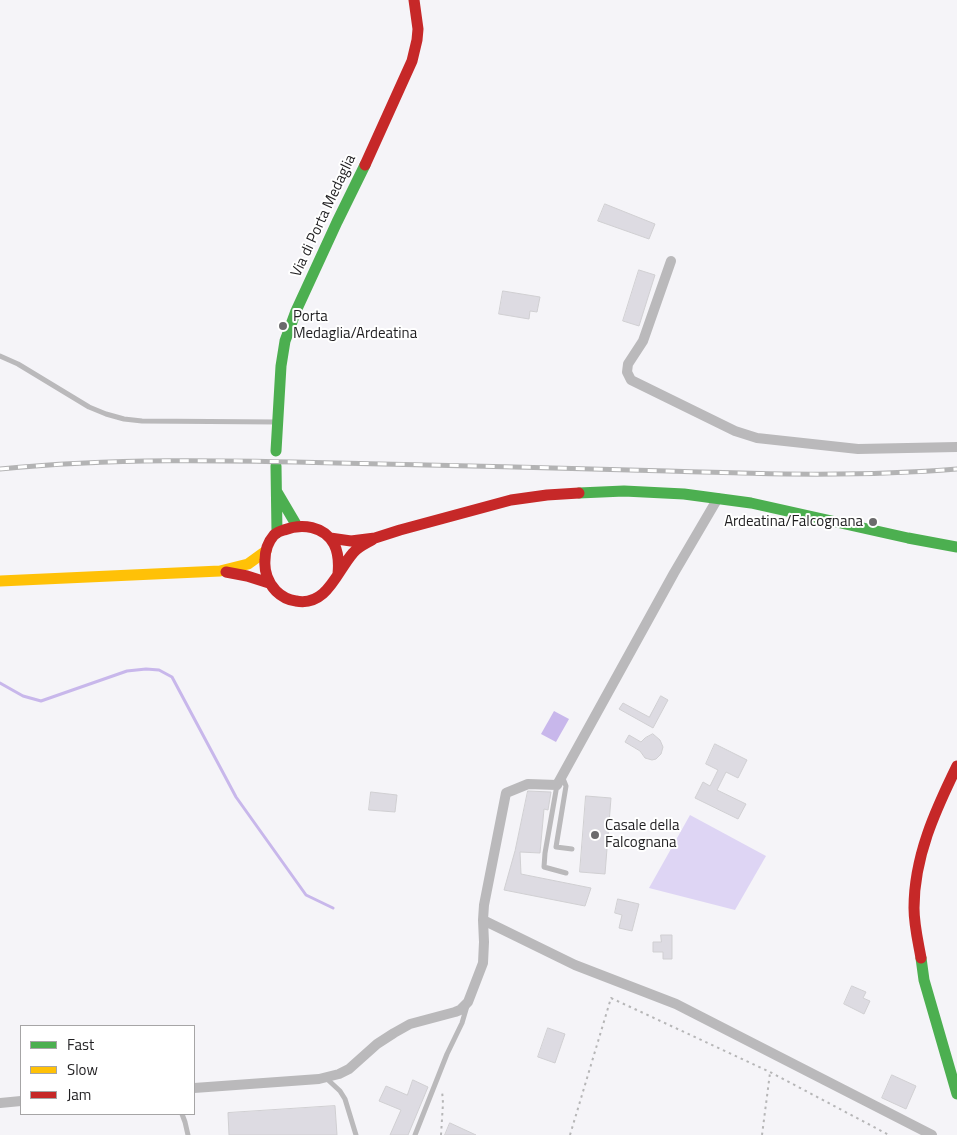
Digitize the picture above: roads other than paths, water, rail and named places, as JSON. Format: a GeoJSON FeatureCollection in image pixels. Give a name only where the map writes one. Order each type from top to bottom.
{"type":"FeatureCollection","features":[{"type":"Feature","properties":{"kind":"main road","name":"Via di Porta Medaglia"},"geometry":{"type":"LineString","coordinates":[[276,451],[281,366],[287,335],[300,302],[412,61],[418,29],[414,0]]}},
{"type":"Feature","properties":{"kind":"main road"},"geometry":{"type":"LineString","coordinates":[[276,466],[276,534]]}},
{"type":"Feature","properties":{"kind":"main road"},"geometry":{"type":"LineString","coordinates":[[276,490],[297,526]]}},
{"type":"Feature","properties":{"kind":"main road"},"geometry":{"type":"LineString","coordinates":[[330,538],[351,541],[375,538],[510,500],[547,495],[624,491],[684,494],[751,503],[957,547]]}},
{"type":"Feature","properties":{"kind":"main road"},"geometry":{"type":"LineString","coordinates":[[338,574],[340,562],[337,549],[330,538],[321,530],[309,526],[297,526],[276,534],[266,551],[264,563],[269,583],[277,593],[288,599],[300,602],[312,600],[324,594],[333,585],[338,574],[355,550],[375,538]]}},
{"type":"Feature","properties":{"kind":"main road"},"geometry":{"type":"LineString","coordinates":[[0,581],[220,571],[248,564],[266,551]]}},
{"type":"Feature","properties":{"kind":"main road"},"geometry":{"type":"LineString","coordinates":[[220,571],[247,576],[269,583]]}},
{"type":"Feature","properties":{"kind":"main road"},"geometry":{"type":"LineString","coordinates":[[957,766],[941,799],[922,849],[917,871],[914,908],[924,980],[957,1094]]}},
{"type":"Feature","properties":{"kind":"street"},"geometry":{"type":"LineString","coordinates":[[671,261],[643,340],[628,364],[627,372],[631,380],[735,431],[757,438],[858,450],[957,447]]}},
{"type":"Feature","properties":{"kind":"street"},"geometry":{"type":"LineString","coordinates":[[195,1088],[325,1078],[339,1074],[349,1069],[377,1044],[402,1028],[455,1012],[468,1002],[482,963],[484,942],[483,920],[486,896],[506,793],[528,784],[560,780],[674,573],[718,498]]}},
{"type":"Feature","properties":{"kind":"street"},"geometry":{"type":"LineString","coordinates":[[483,920],[575,965],[676,1004],[932,1135]]}},
{"type":"Feature","properties":{"kind":"street"},"geometry":{"type":"LineString","coordinates":[[0,1103],[20,1101]]}},
{"type":"Feature","properties":{"kind":"lane"},"geometry":{"type":"LineString","coordinates":[[0,356],[18,364],[89,407],[124,419],[142,421],[277,422]]}},
{"type":"Feature","properties":{"kind":"lane"},"geometry":{"type":"LineString","coordinates":[[560,780],[566,786],[556,847],[572,849]]}},
{"type":"Feature","properties":{"kind":"lane"},"geometry":{"type":"LineString","coordinates":[[560,780],[544,853],[544,867],[566,873]]}},
{"type":"Feature","properties":{"kind":"lane"},"geometry":{"type":"LineString","coordinates":[[415,1135],[440,1070],[462,1023],[468,1002]]}},
{"type":"Feature","properties":{"kind":"lane"},"geometry":{"type":"LineString","coordinates":[[325,1078],[340,1091],[345,1099],[356,1135]]}},
{"type":"Feature","properties":{"kind":"lane"},"geometry":{"type":"LineString","coordinates":[[182,1115],[188,1135]]}},
{"type":"Feature","properties":{"kind":"waterway"},"geometry":{"type":"LineString","coordinates":[[0,683],[23,696],[41,701],[127,671],[159,670],[172,677],[236,797],[306,895],[333,908]]}},
{"type":"Feature","properties":{"kind":"railway"},"geometry":{"type":"LineString","coordinates":[[0,469],[126,461],[295,462],[776,474],[849,474],[957,469]]}},
{"type":"Feature","properties":{"kind":"place","name":"Porta Medaglia/Ardeatina"},"geometry":{"type":"Point","coordinates":[283,326]}},
{"type":"Feature","properties":{"kind":"place","name":"Ardeatina/Falcognana"},"geometry":{"type":"Point","coordinates":[873,522]}},
{"type":"Feature","properties":{"kind":"place","name":"Casale della Falcognana"},"geometry":{"type":"Point","coordinates":[595,835]}}]}
